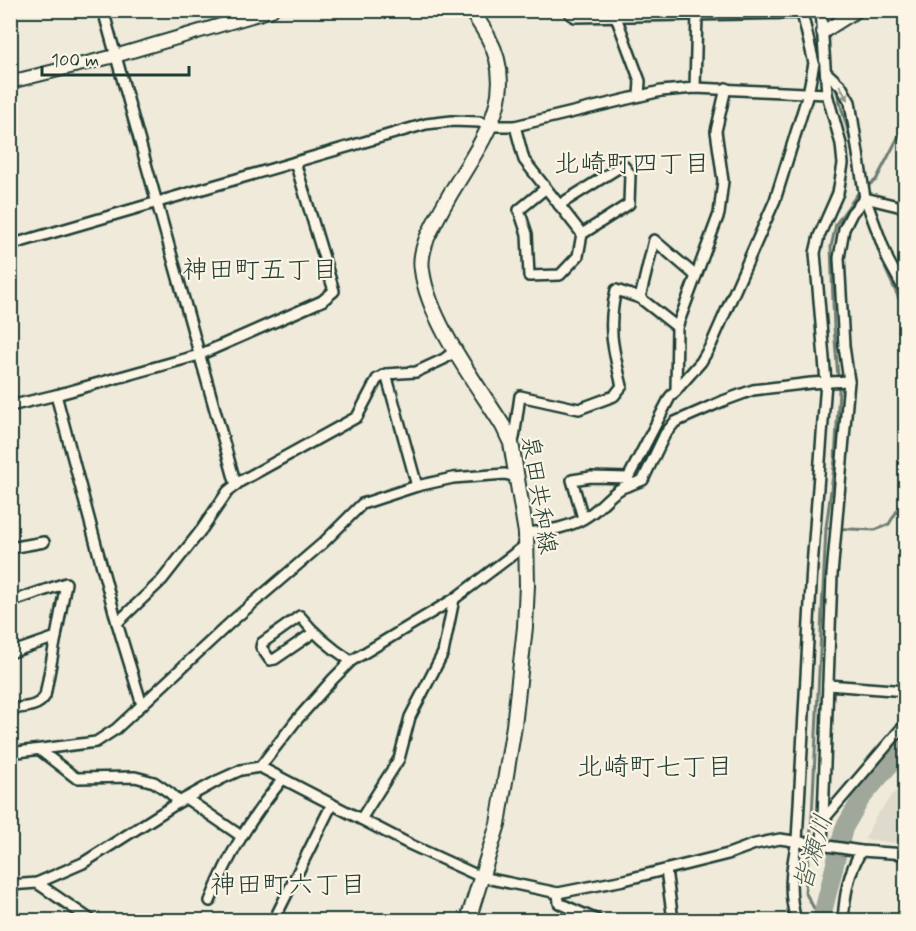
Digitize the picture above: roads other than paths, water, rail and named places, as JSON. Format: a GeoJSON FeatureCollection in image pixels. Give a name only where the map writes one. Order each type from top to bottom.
{"type":"FeatureCollection","features":[{"type":"Feature","properties":{"kind":"main road","name":"泉田共和線"},"geometry":{"type":"LineString","coordinates":[[468,921],[498,825],[514,726],[525,627],[527,538],[511,443],[437,317],[422,269],[422,252],[427,238],[490,126],[498,102],[501,77],[498,60],[477,18],[470,10]]}},
{"type":"Feature","properties":{"kind":"street"},"geometry":{"type":"LineString","coordinates":[[103,10],[236,485]]}},
{"type":"Feature","properties":{"kind":"street"},"geometry":{"type":"LineString","coordinates":[[10,82],[116,56],[272,10]]}},
{"type":"Feature","properties":{"kind":"street"},"geometry":{"type":"LineString","coordinates":[[260,767],[295,722],[351,661],[454,599],[527,538],[574,524],[629,482],[670,397],[701,362],[711,345],[775,200],[814,63],[802,13],[697,13],[575,17],[570,14],[569,10]]}},
{"type":"Feature","properties":{"kind":"street"},"geometry":{"type":"LineString","coordinates":[[796,921],[791,904],[790,874],[799,842],[812,567],[826,382],[815,253],[819,236],[838,193],[843,164],[827,94],[821,10]]}},
{"type":"Feature","properties":{"kind":"street"},"geometry":{"type":"LineString","coordinates":[[823,32],[858,10]]}},
{"type":"Feature","properties":{"kind":"street"},"geometry":{"type":"LineString","coordinates":[[695,88],[697,13]]}},
{"type":"Feature","properties":{"kind":"street"},"geometry":{"type":"LineString","coordinates":[[616,17],[640,81],[639,96]]}},
{"type":"Feature","properties":{"kind":"street"},"geometry":{"type":"LineString","coordinates":[[826,72],[841,86],[850,102],[865,198],[888,260],[906,293]]}},
{"type":"Feature","properties":{"kind":"street"},"geometry":{"type":"LineString","coordinates":[[10,245],[426,124],[452,121],[480,122],[490,126],[515,126],[661,91],[695,88],[827,94]]}},
{"type":"Feature","properties":{"kind":"street"},"geometry":{"type":"LineString","coordinates":[[676,390],[676,327],[719,214],[723,181],[716,131],[726,88]]}},
{"type":"Feature","properties":{"kind":"street"},"geometry":{"type":"LineString","coordinates":[[836,126],[854,120]]}},
{"type":"Feature","properties":{"kind":"street"},"geometry":{"type":"LineString","coordinates":[[515,126],[524,160],[582,234]]}},
{"type":"Feature","properties":{"kind":"street"},"geometry":{"type":"LineString","coordinates":[[10,406],[199,355],[322,301],[334,291],[295,162]]}},
{"type":"Feature","properties":{"kind":"street"},"geometry":{"type":"LineString","coordinates":[[546,188],[519,210],[527,234],[529,276],[560,275],[578,256],[582,234],[628,204],[630,174],[623,165],[559,205]]}},
{"type":"Feature","properties":{"kind":"street"},"geometry":{"type":"LineString","coordinates":[[865,198],[906,208]]}},
{"type":"Feature","properties":{"kind":"street"},"geometry":{"type":"LineString","coordinates":[[822,845],[832,575],[846,382],[839,258],[844,229],[852,213],[865,198]]}},
{"type":"Feature","properties":{"kind":"street"},"geometry":{"type":"LineString","coordinates":[[640,298],[654,240],[696,276]]}},
{"type":"Feature","properties":{"kind":"street"},"geometry":{"type":"LineString","coordinates":[[511,443],[514,438],[520,396],[579,409],[614,396],[622,386],[611,340],[611,312],[616,290],[640,298],[676,327]]}},
{"type":"Feature","properties":{"kind":"street"},"geometry":{"type":"LineString","coordinates":[[117,623],[162,580],[202,530],[228,491],[241,480],[357,417],[377,378],[386,374],[416,372],[456,350]]}},
{"type":"Feature","properties":{"kind":"street"},"geometry":{"type":"LineString","coordinates":[[386,374],[417,486]]}},
{"type":"Feature","properties":{"kind":"street"},"geometry":{"type":"LineString","coordinates":[[583,519],[572,480],[591,477],[638,484],[644,480],[665,435],[675,422],[753,390],[846,382]]}},
{"type":"Feature","properties":{"kind":"street"},"geometry":{"type":"LineString","coordinates":[[56,395],[117,623],[142,705]]}},
{"type":"Feature","properties":{"kind":"street"},"geometry":{"type":"LineString","coordinates":[[10,753],[41,751],[96,742],[116,729],[362,504],[417,486],[453,478],[505,474],[516,477]]}},
{"type":"Feature","properties":{"kind":"street"},"geometry":{"type":"LineString","coordinates":[[10,548],[44,542]]}},
{"type":"Feature","properties":{"kind":"street"},"geometry":{"type":"LineString","coordinates":[[10,602],[66,583],[45,696],[36,704],[10,709]]}},
{"type":"Feature","properties":{"kind":"street"},"geometry":{"type":"LineString","coordinates":[[361,819],[399,759],[411,717],[443,653],[454,599]]}},
{"type":"Feature","properties":{"kind":"street"},"geometry":{"type":"LineString","coordinates":[[314,633],[275,659],[270,660],[261,647],[300,616],[314,633],[351,661]]}},
{"type":"Feature","properties":{"kind":"street"},"geometry":{"type":"LineString","coordinates":[[10,654],[56,637]]}},
{"type":"Feature","properties":{"kind":"street"},"geometry":{"type":"LineString","coordinates":[[828,685],[906,691]]}},
{"type":"Feature","properties":{"kind":"street"},"geometry":{"type":"LineString","coordinates":[[824,819],[906,723]]}},
{"type":"Feature","properties":{"kind":"street"},"geometry":{"type":"LineString","coordinates":[[41,751],[76,778],[135,777],[154,782],[241,836]]}},
{"type":"Feature","properties":{"kind":"street"},"geometry":{"type":"LineString","coordinates":[[10,885],[37,883],[83,863],[183,800],[241,770],[260,767],[409,844],[481,877],[558,893],[666,870],[780,839],[857,850],[906,854]]}},
{"type":"Feature","properties":{"kind":"street"},"geometry":{"type":"LineString","coordinates":[[210,901],[225,864],[241,836],[260,807],[282,780]]}},
{"type":"Feature","properties":{"kind":"street"},"geometry":{"type":"LineString","coordinates":[[274,921],[332,804]]}},
{"type":"Feature","properties":{"kind":"street"},"geometry":{"type":"LineString","coordinates":[[843,921],[845,889],[857,850]]}},
{"type":"Feature","properties":{"kind":"street"},"geometry":{"type":"LineString","coordinates":[[666,870],[673,921]]}},
{"type":"Feature","properties":{"kind":"street"},"geometry":{"type":"LineString","coordinates":[[37,883],[90,921]]}},
{"type":"Feature","properties":{"kind":"street"},"geometry":{"type":"LineString","coordinates":[[558,893],[559,903],[597,921]]}},
{"type":"Feature","properties":{"kind":"waterway"},"geometry":{"type":"LineString","coordinates":[[815,10],[819,29]]}},
{"type":"Feature","properties":{"kind":"waterway"},"geometry":{"type":"LineString","coordinates":[[835,85],[850,138],[859,192]]}},
{"type":"Feature","properties":{"kind":"waterway"},"geometry":{"type":"LineString","coordinates":[[820,919],[805,892],[812,817],[826,528],[835,460],[839,390],[831,247],[836,224],[859,192],[876,180],[906,122]]}},
{"type":"Feature","properties":{"kind":"waterway"},"geometry":{"type":"LineString","coordinates":[[885,268],[906,314]]}},
{"type":"Feature","properties":{"kind":"waterway"},"geometry":{"type":"LineString","coordinates":[[826,528],[875,530],[889,524],[906,496]]}},
{"type":"Feature","properties":{"kind":"waterway","name":"皆瀬川"},"geometry":{"type":"LineString","coordinates":[[821,920],[844,828],[861,799],[906,746]]}},
{"type":"Feature","properties":{"kind":"district","name":"北崎町四丁目"},"geometry":{"type":"Point","coordinates":[632,165]}},
{"type":"Feature","properties":{"kind":"district","name":"神田町五丁目"},"geometry":{"type":"Point","coordinates":[260,271]}},
{"type":"Feature","properties":{"kind":"district","name":"北崎町七丁目"},"geometry":{"type":"Point","coordinates":[655,768]}},
{"type":"Feature","properties":{"kind":"district","name":"神田町六丁目"},"geometry":{"type":"Point","coordinates":[288,886]}}]}
